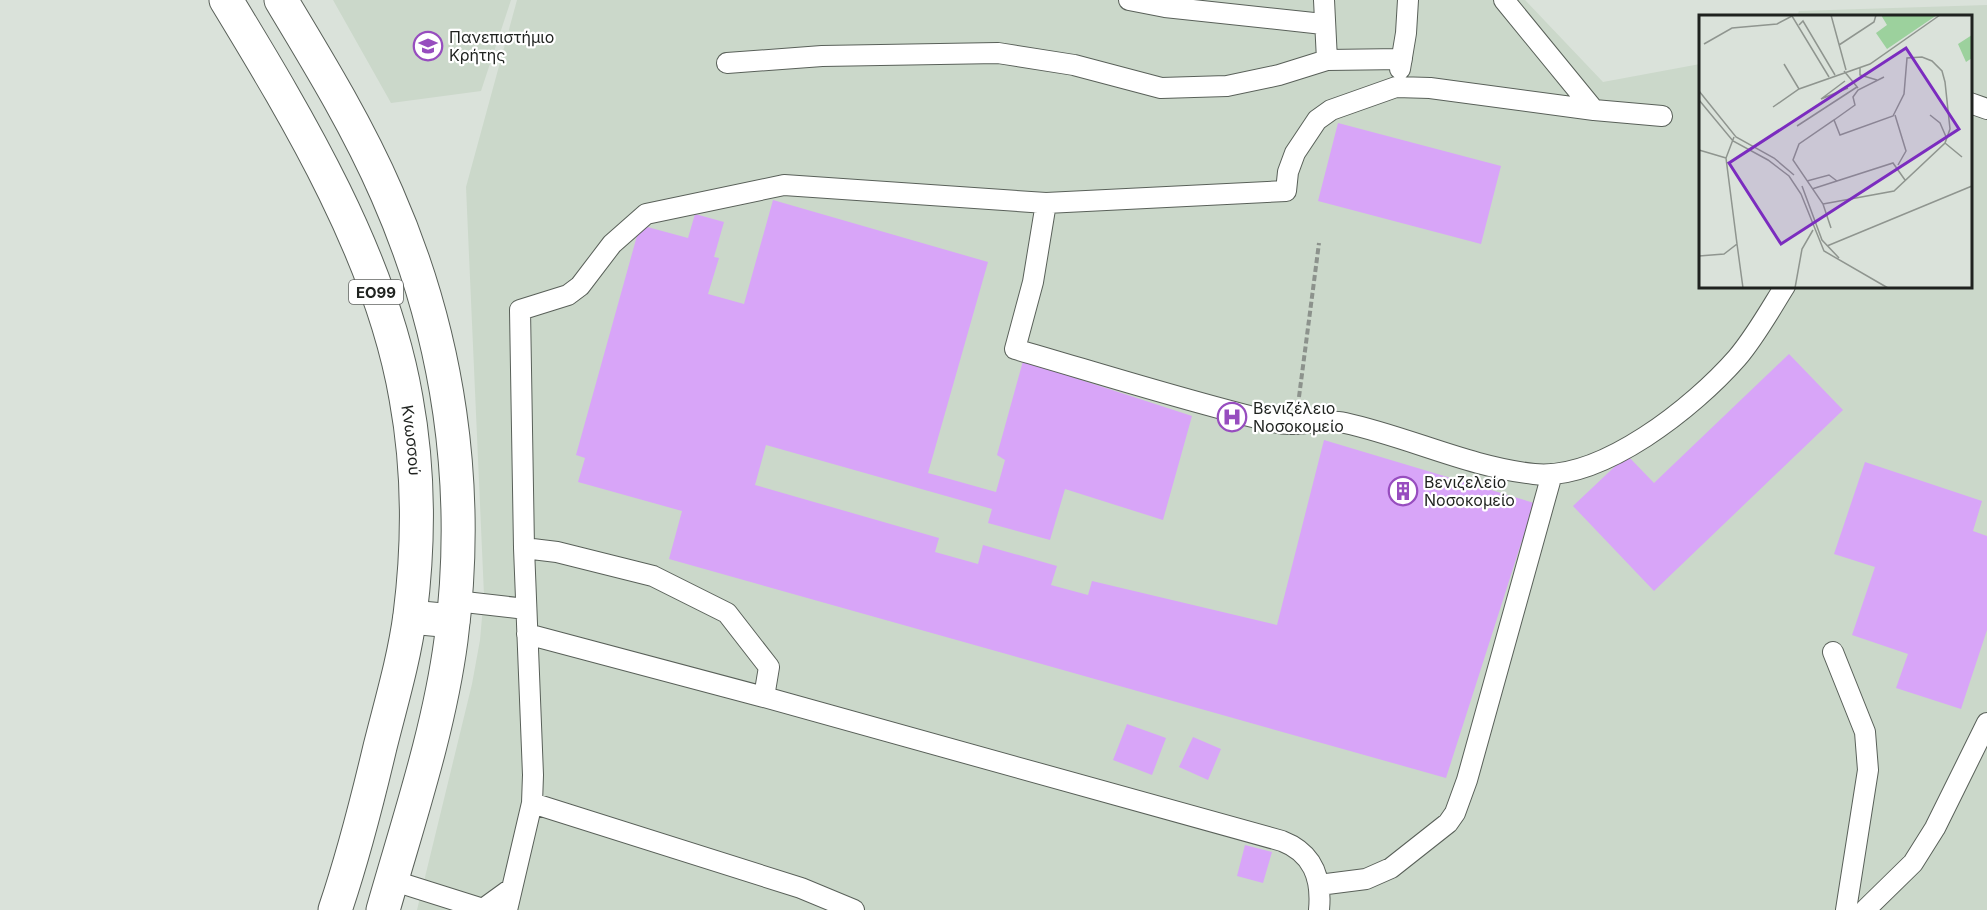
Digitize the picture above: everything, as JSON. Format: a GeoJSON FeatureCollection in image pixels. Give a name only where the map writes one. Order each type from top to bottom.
{"type":"FeatureCollection","features":[{"type":"Feature","properties":{"kind":"main road","name":"Κνωσσού"},"geometry":{"type":"LineString","coordinates":[[226,0],[327,176],[372,280],[389,332],[406,399],[414,470],[415,555],[410,617],[399,673],[368,798],[335,910]]}},
{"type":"Feature","properties":{"kind":"main road","name":"ΕΟ99"},"geometry":{"type":"LineString","coordinates":[[282,0],[348,116],[387,194],[430,310],[450,396],[456,456],[458,531],[455,611],[447,668],[433,727],[387,895]]}},
{"type":"Feature","properties":{"kind":"main road"},"geometry":{"type":"LineString","coordinates":[[410,617],[455,611]]}},
{"type":"Feature","properties":{"kind":"lane"},"geometry":{"type":"LineString","coordinates":[[1129,0],[1165,7],[1323,24]]}},
{"type":"Feature","properties":{"kind":"lane"},"geometry":{"type":"LineString","coordinates":[[1324,0],[1323,24],[1327,60]]}},
{"type":"Feature","properties":{"kind":"lane"},"geometry":{"type":"LineString","coordinates":[[1396,87],[1402,59],[1408,0]]}},
{"type":"Feature","properties":{"kind":"lane"},"geometry":{"type":"LineString","coordinates":[[1504,0],[1594,110]]}},
{"type":"Feature","properties":{"kind":"lane"},"geometry":{"type":"LineString","coordinates":[[727,63],[822,56],[998,53],[1074,65],[1161,88],[1227,86],[1279,75],[1327,60],[1402,59]]}},
{"type":"Feature","properties":{"kind":"lane"},"geometry":{"type":"LineString","coordinates":[[507,910],[532,803],[520,310],[568,294],[580,286],[612,244],[646,214],[784,185],[1046,203],[1286,191],[1288,172],[1295,153],[1317,120],[1331,110],[1396,87],[1430,88],[1594,110],[1662,116]]}},
{"type":"Feature","properties":{"kind":"lane"},"geometry":{"type":"LineString","coordinates":[[1972,103],[1987,109]]}},
{"type":"Feature","properties":{"kind":"lane"},"geometry":{"type":"LineString","coordinates":[[1046,203],[1033,282],[1015,350],[1276,423],[1344,423],[1485,465],[1535,474],[1552,474],[1596,463],[1642,441],[1681,410],[1737,358],[1784,288]]}},
{"type":"Feature","properties":{"kind":"lane"},"geometry":{"type":"LineString","coordinates":[[1319,885],[1351,883],[1379,875],[1436,834],[1455,813],[1467,780],[1552,474]]}},
{"type":"Feature","properties":{"kind":"lane"},"geometry":{"type":"LineString","coordinates":[[524,548],[557,552],[653,576],[727,613],[769,667],[764,697]]}},
{"type":"Feature","properties":{"kind":"lane"},"geometry":{"type":"LineString","coordinates":[[455,611],[526,609]]}},
{"type":"Feature","properties":{"kind":"lane"},"geometry":{"type":"LineString","coordinates":[[527,634],[764,697],[1294,845],[1310,859],[1319,885],[1319,910]]}},
{"type":"Feature","properties":{"kind":"lane"},"geometry":{"type":"LineString","coordinates":[[1833,652],[1865,732],[1868,770],[1846,910]]}},
{"type":"Feature","properties":{"kind":"lane"},"geometry":{"type":"LineString","coordinates":[[1865,910],[1913,863],[1921,851],[1935,828],[1987,723]]}},
{"type":"Feature","properties":{"kind":"lane"},"geometry":{"type":"LineString","coordinates":[[532,803],[801,888],[854,910]]}},
{"type":"Feature","properties":{"kind":"lane"},"geometry":{"type":"LineString","coordinates":[[387,895],[483,909],[512,888]]}},
{"type":"Feature","properties":{"kind":"path"},"geometry":{"type":"LineString","coordinates":[[1295,424],[1319,243]]}},
{"type":"Feature","properties":{"kind":"shaded area","name":"Πανεπιστήμιο Κρήτης"},"geometry":{"type":"Polygon","coordinates":[[[333,0],[511,0],[481,91],[391,103],[333,0]]]}},
{"type":"Feature","properties":{"kind":"shaded area","name":"Βενιζέλειο Νοσοκομείο"},"geometry":{"type":"Polygon","coordinates":[[[517,0],[1525,0],[1603,82],[1699,64],[1699,288],[1972,288],[1972,15],[1797,15],[1799,11],[1987,5],[1987,910],[417,910],[472,684],[480,640],[484,595],[466,187],[517,0]]]}},
{"type":"Feature","properties":{"kind":"building"},"geometry":{"type":"Polygon","coordinates":[[[1338,123],[1501,166],[1481,244],[1318,201],[1338,123]]]}},
{"type":"Feature","properties":{"kind":"building","name":"Βενιζελείο Νοσοκομείο"},"geometry":{"type":"Polygon","coordinates":[[[773,200],[988,262],[928,473],[996,492],[1005,460],[997,455],[1023,361],[1192,416],[1163,520],[1065,489],[1050,540],[988,523],[992,509],[766,445],[755,485],[939,538],[935,552],[978,564],[983,545],[1057,566],[1051,585],[1088,595],[1092,581],[1277,625],[1324,440],[1534,503],[1446,778],[669,559],[682,511],[578,482],[585,458],[576,455],[640,225],[688,238],[695,214],[724,222],[714,257],[719,258],[708,294],[744,304],[773,200]]]}},
{"type":"Feature","properties":{"kind":"building"},"geometry":{"type":"Polygon","coordinates":[[[1789,354],[1843,410],[1654,591],[1573,506],[1627,455],[1654,483],[1789,354]]]}},
{"type":"Feature","properties":{"kind":"building"},"geometry":{"type":"Polygon","coordinates":[[[1865,462],[1982,501],[1973,531],[1987,536],[1987,630],[1961,709],[1896,688],[1908,654],[1852,635],[1875,567],[1834,554],[1865,462]]]}},
{"type":"Feature","properties":{"kind":"building"},"geometry":{"type":"Polygon","coordinates":[[[1127,724],[1166,738],[1152,775],[1113,760],[1127,724]]]}},
{"type":"Feature","properties":{"kind":"building"},"geometry":{"type":"Polygon","coordinates":[[[1193,737],[1221,749],[1208,780],[1179,767],[1193,737]]]}},
{"type":"Feature","properties":{"kind":"building"},"geometry":{"type":"Polygon","coordinates":[[[1245,845],[1272,852],[1263,883],[1237,876],[1245,845]]]}},
{"type":"Feature","properties":{"kind":"place","name":"Πανεπιστήμιο Κρήτης"},"geometry":{"type":"Point","coordinates":[428,46]}},
{"type":"Feature","properties":{"kind":"place","name":"Βενιζέλειο Νοσοκομείο"},"geometry":{"type":"Point","coordinates":[1232,417]}},
{"type":"Feature","properties":{"kind":"place","name":"Βενιζελείο Νοσοκομείο"},"geometry":{"type":"Point","coordinates":[1403,491]}}]}
